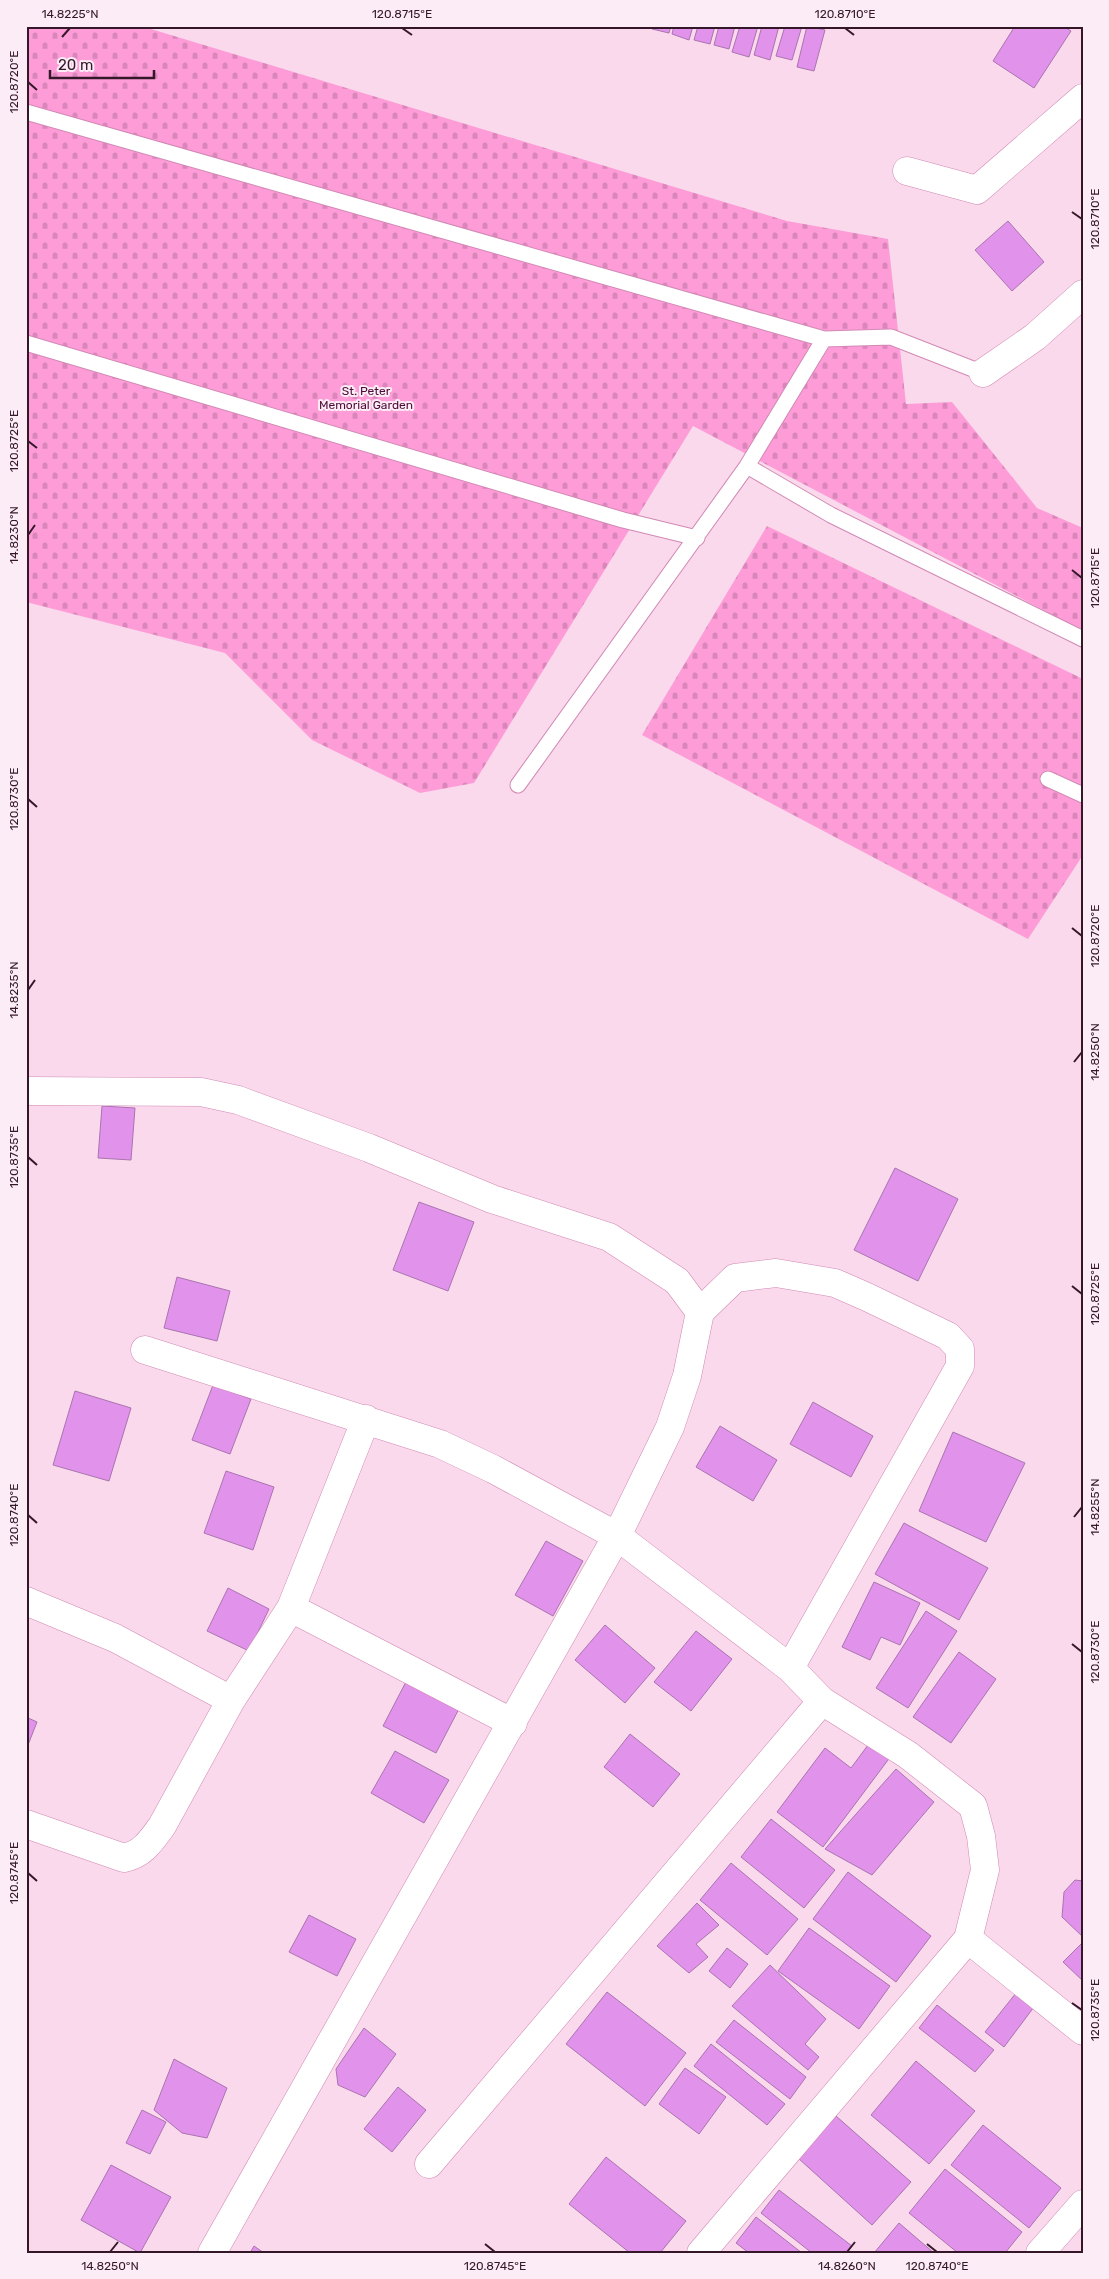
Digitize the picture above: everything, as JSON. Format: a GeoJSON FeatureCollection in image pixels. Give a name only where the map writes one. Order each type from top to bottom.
{"type":"FeatureCollection","features":[{"type":"Feature","properties":{"kind":"street"},"geometry":{"type":"LineString","coordinates":[[907,171],[977,190],[1083,98]]}},
{"type":"Feature","properties":{"kind":"street"},"geometry":{"type":"LineString","coordinates":[[983,373],[1035,337],[1083,294]]}},
{"type":"Feature","properties":{"kind":"street"},"geometry":{"type":"LineString","coordinates":[[26,1091],[201,1092],[238,1100],[369,1148],[492,1199],[609,1237],[677,1281],[700,1312]]}},
{"type":"Feature","properties":{"kind":"street"},"geometry":{"type":"LineString","coordinates":[[212,2253],[617,1536],[670,1427],[687,1376],[700,1312],[735,1278],[776,1273],[835,1283],[948,1336],[960,1349],[960,1366],[790,1668]]}},
{"type":"Feature","properties":{"kind":"street"},"geometry":{"type":"LineString","coordinates":[[145,1350],[440,1444],[493,1469],[617,1536],[790,1668],[822,1701],[908,1755],[973,1806],[981,1836],[985,1870],[968,1939],[701,2253]]}},
{"type":"Feature","properties":{"kind":"street"},"geometry":{"type":"LineString","coordinates":[[26,1824],[124,1858],[135,1856],[148,1845],[162,1826],[231,1700],[292,1608],[366,1419]]}},
{"type":"Feature","properties":{"kind":"street"},"geometry":{"type":"LineString","coordinates":[[26,1601],[115,1638],[231,1700]]}},
{"type":"Feature","properties":{"kind":"street"},"geometry":{"type":"LineString","coordinates":[[292,1608],[513,1723]]}},
{"type":"Feature","properties":{"kind":"street"},"geometry":{"type":"LineString","coordinates":[[429,2164],[822,1701]]}},
{"type":"Feature","properties":{"kind":"street"},"geometry":{"type":"LineString","coordinates":[[968,1939],[1083,2031]]}},
{"type":"Feature","properties":{"kind":"street"},"geometry":{"type":"LineString","coordinates":[[1040,2253],[1083,2204]]}},
{"type":"Feature","properties":{"kind":"lane"},"geometry":{"type":"LineString","coordinates":[[26,112],[824,339],[890,337],[983,373]]}},
{"type":"Feature","properties":{"kind":"lane"},"geometry":{"type":"LineString","coordinates":[[518,785],[747,466],[824,339]]}},
{"type":"Feature","properties":{"kind":"lane"},"geometry":{"type":"LineString","coordinates":[[26,343],[623,520],[697,538]]}},
{"type":"Feature","properties":{"kind":"lane"},"geometry":{"type":"LineString","coordinates":[[747,466],[831,516],[1083,639]]}},
{"type":"Feature","properties":{"kind":"lane"},"geometry":{"type":"LineString","coordinates":[[1048,779],[1083,795]]}},
{"type":"Feature","properties":{"kind":"green space","name":"St. Peter Memorial Garden"},"geometry":{"type":"Polygon","coordinates":[[[26,26],[141,26],[787,221],[888,239],[906,404],[952,402],[1037,508],[1083,528],[1083,631],[693,426],[474,783],[420,793],[312,740],[225,653],[26,602],[26,26]]]}},
{"type":"Feature","properties":{"kind":"green space"},"geometry":{"type":"Polygon","coordinates":[[[767,526],[1083,679],[1083,855],[1028,939],[642,735],[767,526]]]}},
{"type":"Feature","properties":{"kind":"building"},"geometry":{"type":"Polygon","coordinates":[[[652,26],[671,26],[669,33],[652,29],[652,26]]]}},
{"type":"Feature","properties":{"kind":"building"},"geometry":{"type":"Polygon","coordinates":[[[674,26],[693,26],[689,40],[672,34],[674,26]]]}},
{"type":"Feature","properties":{"kind":"building"},"geometry":{"type":"Polygon","coordinates":[[[698,26],[715,26],[710,44],[694,40],[698,26]]]}},
{"type":"Feature","properties":{"kind":"building"},"geometry":{"type":"Polygon","coordinates":[[[719,26],[735,26],[729,49],[714,45],[719,26]]]}},
{"type":"Feature","properties":{"kind":"building"},"geometry":{"type":"Polygon","coordinates":[[[740,26],[758,26],[749,57],[732,52],[740,26]]]}},
{"type":"Feature","properties":{"kind":"building"},"geometry":{"type":"Polygon","coordinates":[[[762,26],[779,26],[770,60],[754,55],[762,26]]]}},
{"type":"Feature","properties":{"kind":"building"},"geometry":{"type":"Polygon","coordinates":[[[785,26],[802,26],[792,60],[776,56],[785,26]]]}},
{"type":"Feature","properties":{"kind":"building"},"geometry":{"type":"Polygon","coordinates":[[[807,26],[825,30],[814,71],[797,67],[807,26]]]}},
{"type":"Feature","properties":{"kind":"building"},"geometry":{"type":"Polygon","coordinates":[[[1015,26],[1063,26],[1071,31],[1034,88],[993,61],[1015,26]]]}},
{"type":"Feature","properties":{"kind":"building"},"geometry":{"type":"Polygon","coordinates":[[[1008,221],[1044,262],[1012,291],[975,250],[1008,221]]]}},
{"type":"Feature","properties":{"kind":"building"},"geometry":{"type":"Polygon","coordinates":[[[102,1106],[135,1108],[131,1160],[98,1158],[102,1106]]]}},
{"type":"Feature","properties":{"kind":"building"},"geometry":{"type":"Polygon","coordinates":[[[895,1168],[958,1199],[918,1281],[854,1250],[895,1168]]]}},
{"type":"Feature","properties":{"kind":"building"},"geometry":{"type":"Polygon","coordinates":[[[419,1202],[474,1222],[448,1291],[393,1270],[419,1202]]]}},
{"type":"Feature","properties":{"kind":"building"},"geometry":{"type":"Polygon","coordinates":[[[177,1277],[230,1291],[217,1341],[164,1328],[177,1277]]]}},
{"type":"Feature","properties":{"kind":"building"},"geometry":{"type":"Polygon","coordinates":[[[213,1385],[251,1399],[230,1454],[192,1440],[213,1385]]]}},
{"type":"Feature","properties":{"kind":"building"},"geometry":{"type":"Polygon","coordinates":[[[75,1391],[131,1408],[109,1481],[53,1465],[75,1391]]]}},
{"type":"Feature","properties":{"kind":"building"},"geometry":{"type":"Polygon","coordinates":[[[813,1402],[873,1436],[851,1477],[790,1444],[813,1402]]]}},
{"type":"Feature","properties":{"kind":"building"},"geometry":{"type":"Polygon","coordinates":[[[720,1426],[777,1460],[753,1501],[696,1467],[720,1426]]]}},
{"type":"Feature","properties":{"kind":"building"},"geometry":{"type":"Polygon","coordinates":[[[953,1432],[1025,1463],[986,1542],[919,1511],[953,1432]]]}},
{"type":"Feature","properties":{"kind":"building"},"geometry":{"type":"Polygon","coordinates":[[[226,1471],[274,1487],[253,1550],[204,1533],[226,1471]]]}},
{"type":"Feature","properties":{"kind":"building"},"geometry":{"type":"Polygon","coordinates":[[[904,1523],[988,1568],[959,1620],[875,1574],[904,1523]]]}},
{"type":"Feature","properties":{"kind":"building"},"geometry":{"type":"Polygon","coordinates":[[[546,1541],[583,1561],[553,1616],[515,1595],[546,1541]]]}},
{"type":"Feature","properties":{"kind":"building"},"geometry":{"type":"Polygon","coordinates":[[[874,1582],[920,1603],[900,1645],[881,1637],[870,1660],[842,1647],[874,1582]]]}},
{"type":"Feature","properties":{"kind":"building"},"geometry":{"type":"Polygon","coordinates":[[[228,1588],[269,1609],[249,1651],[207,1631],[228,1588]]]}},
{"type":"Feature","properties":{"kind":"building"},"geometry":{"type":"Polygon","coordinates":[[[926,1611],[957,1631],[908,1708],[876,1688],[926,1611]]]}},
{"type":"Feature","properties":{"kind":"building"},"geometry":{"type":"Polygon","coordinates":[[[605,1625],[655,1668],[625,1703],[575,1660],[605,1625]]]}},
{"type":"Feature","properties":{"kind":"building"},"geometry":{"type":"Polygon","coordinates":[[[696,1631],[732,1659],[691,1711],[654,1682],[696,1631]]]}},
{"type":"Feature","properties":{"kind":"building"},"geometry":{"type":"Polygon","coordinates":[[[959,1652],[996,1679],[951,1743],[913,1717],[959,1652]]]}},
{"type":"Feature","properties":{"kind":"building"},"geometry":{"type":"Polygon","coordinates":[[[409,1676],[462,1703],[436,1753],[383,1726],[409,1676]]]}},
{"type":"Feature","properties":{"kind":"building"},"geometry":{"type":"Polygon","coordinates":[[[26,1717],[37,1722],[26,1750],[26,1717]]]}},
{"type":"Feature","properties":{"kind":"building"},"geometry":{"type":"Polygon","coordinates":[[[630,1734],[680,1774],[653,1807],[604,1767],[630,1734]]]}},
{"type":"Feature","properties":{"kind":"building"},"geometry":{"type":"Polygon","coordinates":[[[871,1741],[891,1756],[823,1847],[777,1812],[825,1748],[851,1768],[871,1741]]]}},
{"type":"Feature","properties":{"kind":"building"},"geometry":{"type":"Polygon","coordinates":[[[395,1751],[449,1780],[424,1823],[371,1793],[395,1751]]]}},
{"type":"Feature","properties":{"kind":"building"},"geometry":{"type":"Polygon","coordinates":[[[896,1769],[934,1802],[872,1875],[825,1849],[896,1769]]]}},
{"type":"Feature","properties":{"kind":"building"},"geometry":{"type":"Polygon","coordinates":[[[771,1819],[835,1870],[804,1908],[741,1857],[771,1819]]]}},
{"type":"Feature","properties":{"kind":"building"},"geometry":{"type":"Polygon","coordinates":[[[731,1863],[798,1919],[767,1955],[700,1900],[731,1863]]]}},
{"type":"Feature","properties":{"kind":"building"},"geometry":{"type":"Polygon","coordinates":[[[848,1872],[931,1936],[896,1982],[813,1919],[848,1872]]]}},
{"type":"Feature","properties":{"kind":"building"},"geometry":{"type":"Polygon","coordinates":[[[1075,1880],[1083,1881],[1083,1937],[1062,1917],[1064,1892],[1075,1880]]]}},
{"type":"Feature","properties":{"kind":"building"},"geometry":{"type":"Polygon","coordinates":[[[697,1903],[719,1925],[696,1944],[708,1957],[689,1973],[657,1946],[697,1903]]]}},
{"type":"Feature","properties":{"kind":"building"},"geometry":{"type":"Polygon","coordinates":[[[309,1915],[356,1939],[337,1976],[289,1952],[309,1915]]]}},
{"type":"Feature","properties":{"kind":"building"},"geometry":{"type":"Polygon","coordinates":[[[809,1928],[890,1986],[859,2029],[778,1971],[809,1928]]]}},
{"type":"Feature","properties":{"kind":"building"},"geometry":{"type":"Polygon","coordinates":[[[1083,1942],[1083,1981],[1063,1962],[1083,1942]]]}},
{"type":"Feature","properties":{"kind":"building"},"geometry":{"type":"Polygon","coordinates":[[[727,1948],[748,1964],[730,1988],[709,1971],[727,1948]]]}},
{"type":"Feature","properties":{"kind":"building"},"geometry":{"type":"Polygon","coordinates":[[[770,1965],[826,2019],[805,2044],[819,2057],[808,2070],[732,2006],[770,1965]]]}},
{"type":"Feature","properties":{"kind":"building"},"geometry":{"type":"Polygon","coordinates":[[[607,1992],[686,2053],[645,2106],[566,2044],[607,1992]]]}},
{"type":"Feature","properties":{"kind":"building"},"geometry":{"type":"Polygon","coordinates":[[[1016,1993],[1034,2007],[1004,2047],[985,2032],[1016,1993]]]}},
{"type":"Feature","properties":{"kind":"building"},"geometry":{"type":"Polygon","coordinates":[[[937,2005],[994,2050],[975,2072],[919,2028],[937,2005]]]}},
{"type":"Feature","properties":{"kind":"building"},"geometry":{"type":"Polygon","coordinates":[[[734,2020],[806,2077],[790,2099],[716,2042],[734,2020]]]}},
{"type":"Feature","properties":{"kind":"building"},"geometry":{"type":"Polygon","coordinates":[[[364,2028],[396,2054],[365,2097],[338,2085],[336,2069],[364,2028]]]}},
{"type":"Feature","properties":{"kind":"building"},"geometry":{"type":"Polygon","coordinates":[[[711,2044],[785,2104],[767,2125],[694,2066],[711,2044]]]}},
{"type":"Feature","properties":{"kind":"building"},"geometry":{"type":"Polygon","coordinates":[[[174,2059],[227,2088],[207,2138],[182,2133],[154,2110],[174,2059]]]}},
{"type":"Feature","properties":{"kind":"building"},"geometry":{"type":"Polygon","coordinates":[[[916,2061],[975,2111],[929,2164],[871,2115],[916,2061]]]}},
{"type":"Feature","properties":{"kind":"building"},"geometry":{"type":"Polygon","coordinates":[[[685,2068],[726,2097],[699,2134],[659,2104],[685,2068]]]}},
{"type":"Feature","properties":{"kind":"building"},"geometry":{"type":"Polygon","coordinates":[[[398,2087],[426,2110],[392,2152],[364,2129],[398,2087]]]}},
{"type":"Feature","properties":{"kind":"building"},"geometry":{"type":"Polygon","coordinates":[[[142,2110],[166,2122],[150,2154],[126,2143],[142,2110]]]}},
{"type":"Feature","properties":{"kind":"building"},"geometry":{"type":"Polygon","coordinates":[[[836,2116],[911,2182],[872,2225],[798,2158],[836,2116]]]}},
{"type":"Feature","properties":{"kind":"building"},"geometry":{"type":"Polygon","coordinates":[[[983,2125],[1061,2188],[1029,2228],[951,2165],[983,2125]]]}},
{"type":"Feature","properties":{"kind":"building"},"geometry":{"type":"Polygon","coordinates":[[[606,2157],[686,2221],[660,2253],[630,2253],[569,2204],[606,2157]]]}},
{"type":"Feature","properties":{"kind":"building"},"geometry":{"type":"Polygon","coordinates":[[[111,2165],[171,2197],[140,2253],[81,2220],[111,2165]]]}},
{"type":"Feature","properties":{"kind":"building"},"geometry":{"type":"Polygon","coordinates":[[[945,2169],[1022,2232],[1005,2253],[958,2253],[909,2213],[945,2169]]]}},
{"type":"Feature","properties":{"kind":"building"},"geometry":{"type":"Polygon","coordinates":[[[779,2190],[852,2246],[846,2253],[812,2253],[761,2213],[779,2190]]]}},
{"type":"Feature","properties":{"kind":"building"},"geometry":{"type":"Polygon","coordinates":[[[756,2217],[802,2253],[749,2253],[736,2243],[756,2217]]]}},
{"type":"Feature","properties":{"kind":"building"},"geometry":{"type":"Polygon","coordinates":[[[899,2223],[934,2253],[874,2253],[899,2223]]]}},
{"type":"Feature","properties":{"kind":"building"},"geometry":{"type":"Polygon","coordinates":[[[254,2246],[264,2253],[250,2253],[254,2246]]]}}]}
